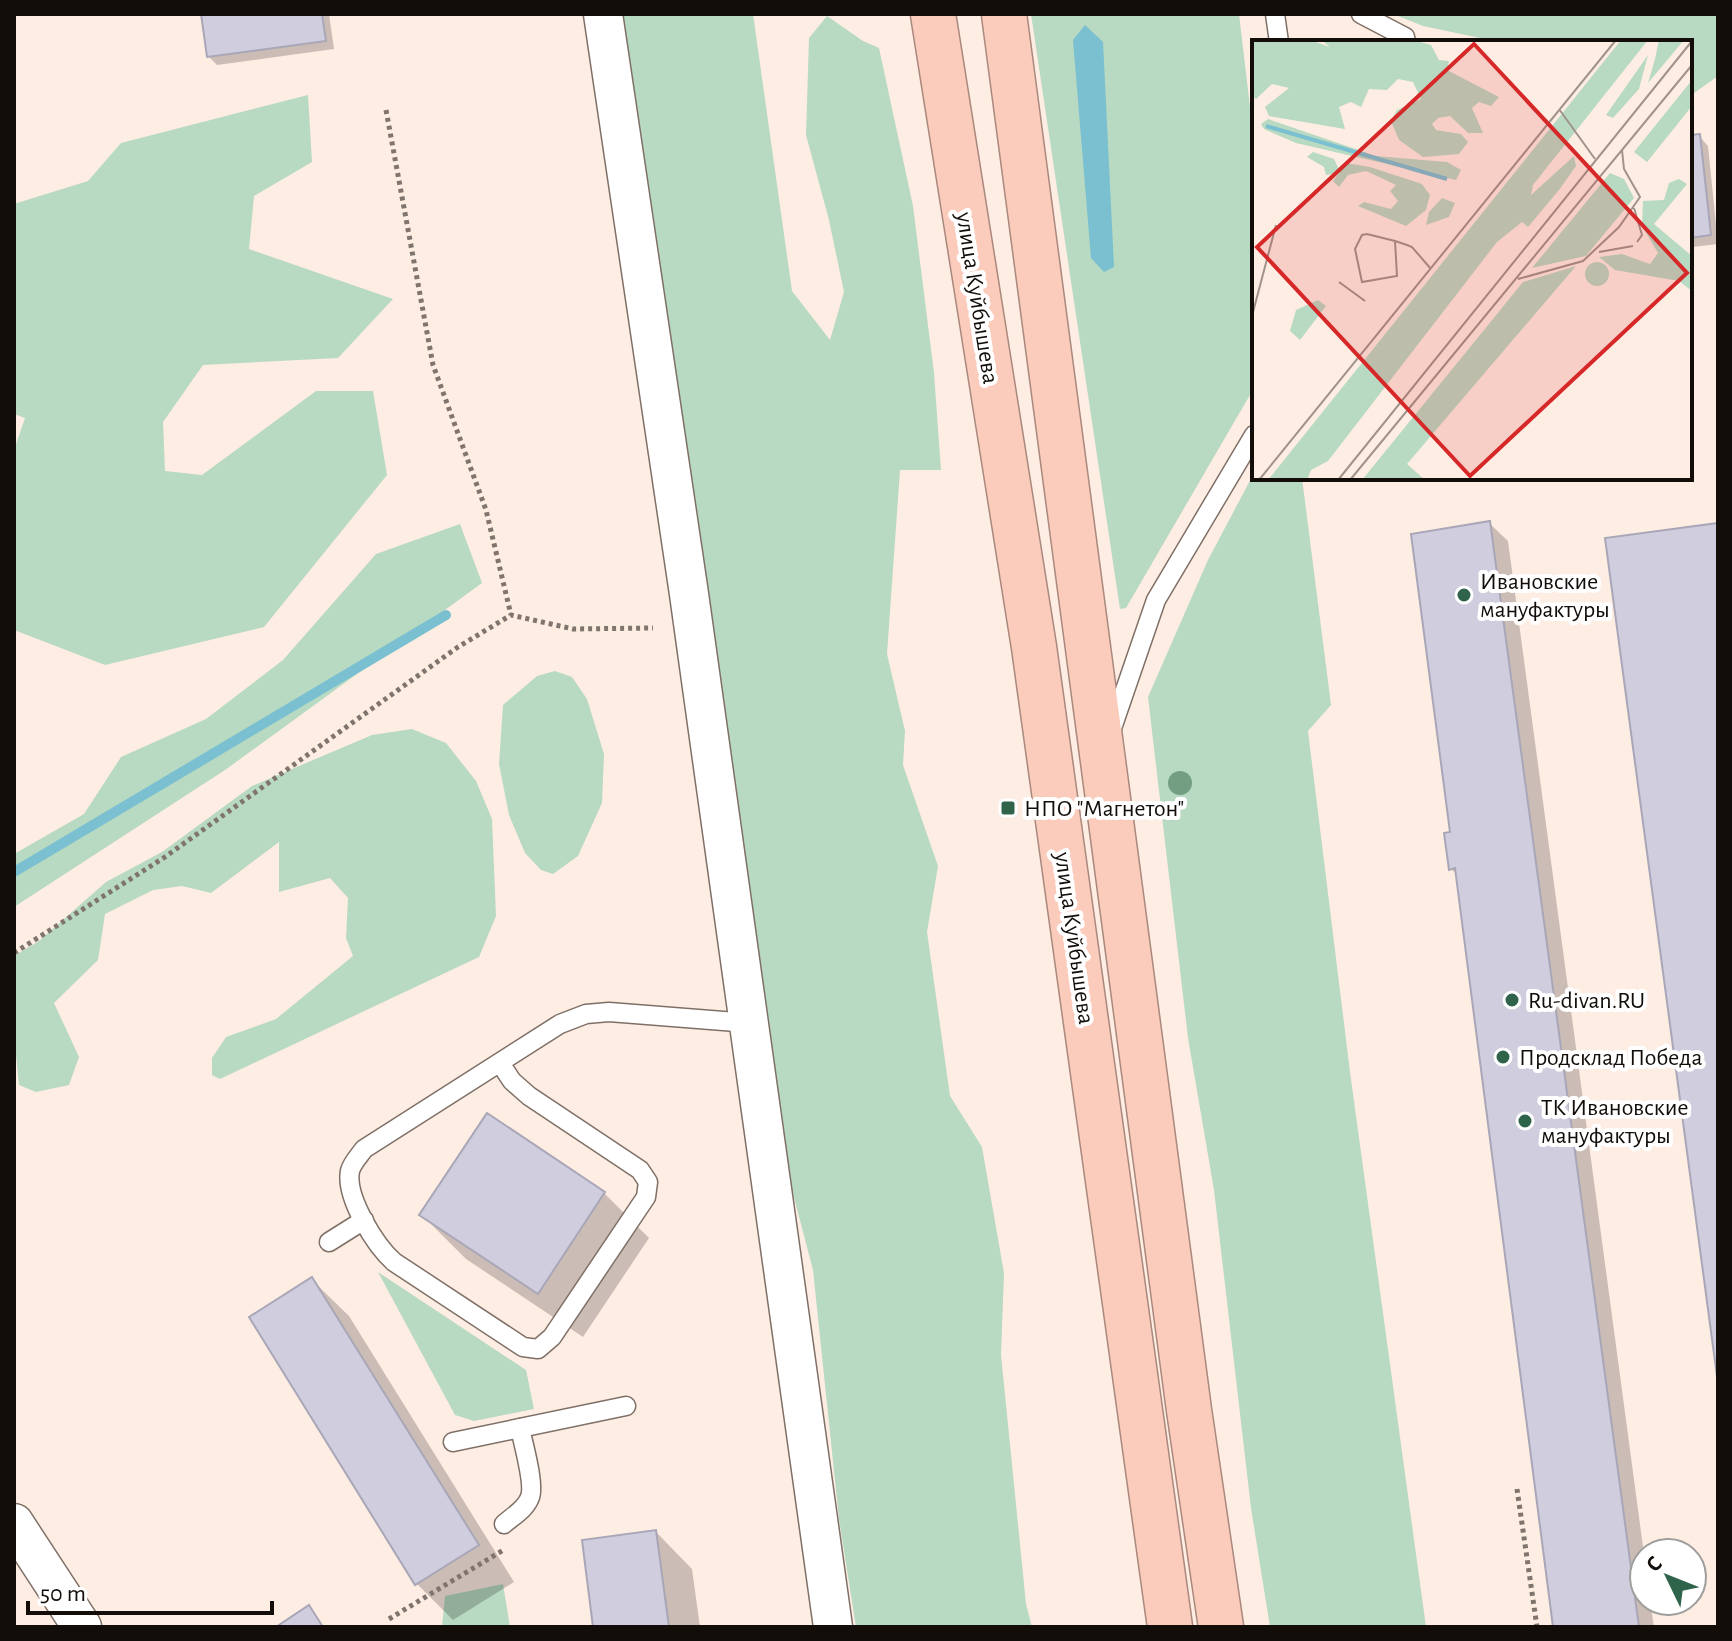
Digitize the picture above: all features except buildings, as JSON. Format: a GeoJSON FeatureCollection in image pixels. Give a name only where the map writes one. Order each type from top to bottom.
{"type":"FeatureCollection","features":[{"type":"Feature","properties":{"kind":"highway","name":"улица Куйбышева"},"geometry":{"type":"LineString","coordinates":[[933,14],[1034,647],[1170,1627]]}},
{"type":"Feature","properties":{"kind":"highway"},"geometry":{"type":"LineString","coordinates":[[1004,14],[1187,1394],[1221,1627]]}},
{"type":"Feature","properties":{"kind":"street"},"geometry":{"type":"LineString","coordinates":[[603,14],[684,562],[833,1627]]}},
{"type":"Feature","properties":{"kind":"street"},"geometry":{"type":"LineString","coordinates":[[14,1523],[77,1625]]}},
{"type":"Feature","properties":{"kind":"lane"},"geometry":{"type":"LineString","coordinates":[[1275,14],[1279,40]]}},
{"type":"Feature","properties":{"kind":"lane"},"geometry":{"type":"LineString","coordinates":[[1361,14],[1406,40]]}},
{"type":"Feature","properties":{"kind":"lane"},"geometry":{"type":"LineString","coordinates":[[1103,752],[1156,600],[1252,438]]}},
{"type":"Feature","properties":{"kind":"lane"},"geometry":{"type":"LineString","coordinates":[[500,1063],[512,1081],[529,1096],[640,1170],[648,1182],[646,1197],[552,1337],[538,1349],[523,1347],[382,1251],[350,1191],[350,1169],[364,1149],[560,1024],[586,1014],[609,1012],[749,1023]]}},
{"type":"Feature","properties":{"kind":"lane"},"geometry":{"type":"LineString","coordinates":[[329,1242],[364,1220]]}},
{"type":"Feature","properties":{"kind":"lane"},"geometry":{"type":"LineString","coordinates":[[453,1442],[626,1406]]}},
{"type":"Feature","properties":{"kind":"lane"},"geometry":{"type":"LineString","coordinates":[[504,1524],[523,1508],[531,1496],[520,1428]]}},
{"type":"Feature","properties":{"kind":"path"},"geometry":{"type":"LineString","coordinates":[[386,110],[433,365],[486,510],[511,615]]}},
{"type":"Feature","properties":{"kind":"path"},"geometry":{"type":"LineString","coordinates":[[14,953],[165,857],[458,647],[511,615],[573,629],[653,628]]}},
{"type":"Feature","properties":{"kind":"path"},"geometry":{"type":"LineString","coordinates":[[1517,1489],[1537,1627]]}},
{"type":"Feature","properties":{"kind":"path"},"geometry":{"type":"LineString","coordinates":[[389,1619],[515,1543]]}},
{"type":"Feature","properties":{"kind":"green space"},"geometry":{"type":"Polygon","coordinates":[[[615,14],[753,14],[792,291],[830,340],[844,292],[806,135],[809,38],[827,16],[863,41],[879,48],[913,206],[934,373],[941,470],[900,470],[887,654],[905,731],[903,765],[938,866],[927,932],[950,1096],[982,1147],[1004,1273],[1001,1355],[1026,1604],[1032,1627],[856,1627],[839,1519],[813,1270],[781,1148],[615,14]]]}},
{"type":"Feature","properties":{"kind":"green space"},"geometry":{"type":"Polygon","coordinates":[[[1031,14],[1239,14],[1252,124],[1252,391],[1126,608],[1120,609],[1031,14]]]}},
{"type":"Feature","properties":{"kind":"green space"},"geometry":{"type":"Polygon","coordinates":[[[1393,14],[1718,14],[1718,76],[1692,95],[1692,40],[1512,40],[1480,38],[1423,26],[1393,14]]]}},
{"type":"Feature","properties":{"kind":"green space"},"geometry":{"type":"Polygon","coordinates":[[[308,95],[312,162],[254,196],[249,249],[393,299],[338,358],[203,365],[163,422],[165,471],[202,475],[316,391],[373,391],[387,475],[264,627],[105,665],[14,630],[14,450],[25,418],[14,414],[14,204],[88,181],[121,143],[308,95]]]}},
{"type":"Feature","properties":{"kind":"green space"},"geometry":{"type":"Polygon","coordinates":[[[1252,477],[1252,480],[1302,480],[1331,705],[1308,731],[1350,1072],[1426,1627],[1270,1627],[1251,1508],[1214,1190],[1188,1038],[1148,697],[1208,560],[1252,477]]]}},
{"type":"Feature","properties":{"kind":"green space"},"geometry":{"type":"Polygon","coordinates":[[[460,524],[482,583],[225,770],[14,907],[14,854],[84,814],[121,757],[206,719],[283,660],[376,554],[460,524]]]}},
{"type":"Feature","properties":{"kind":"green space"},"geometry":{"type":"Polygon","coordinates":[[[555,671],[572,677],[587,699],[604,754],[602,803],[578,856],[553,874],[541,870],[525,853],[509,815],[499,764],[503,705],[537,676],[555,671]]]}},
{"type":"Feature","properties":{"kind":"green space"},"geometry":{"type":"Polygon","coordinates":[[[412,729],[446,743],[476,781],[492,819],[496,916],[479,957],[220,1079],[212,1075],[212,1058],[226,1037],[276,1019],[353,956],[346,938],[348,898],[330,878],[279,892],[279,842],[211,893],[182,886],[153,890],[105,914],[98,960],[54,1003],[79,1057],[69,1085],[36,1092],[19,1085],[14,1034],[14,956],[39,941],[106,882],[162,852],[252,786],[372,735],[412,729]]]}},
{"type":"Feature","properties":{"kind":"green space"},"geometry":{"type":"Polygon","coordinates":[[[378,1272],[526,1370],[534,1409],[474,1421],[455,1415],[378,1272]]]}},
{"type":"Feature","properties":{"kind":"green space"},"geometry":{"type":"Polygon","coordinates":[[[503,1584],[510,1627],[442,1627],[445,1596],[503,1584]]]}},
{"type":"Feature","properties":{"kind":"water"},"geometry":{"type":"Polygon","coordinates":[[[1085,25],[1103,42],[1114,267],[1104,272],[1091,258],[1073,40],[1085,25]]]}},
{"type":"Feature","properties":{"kind":"waterway"},"geometry":{"type":"LineString","coordinates":[[14,872],[446,615]]}},
{"type":"Feature","properties":{"kind":"place","name":"Ивановские мануфактуры"},"geometry":{"type":"Point","coordinates":[1464,595]}},
{"type":"Feature","properties":{"kind":"place","name":"НПО \"Магнетон\""},"geometry":{"type":"Point","coordinates":[1008,808]}},
{"type":"Feature","properties":{"kind":"place","name":"Ru-divan.RU"},"geometry":{"type":"Point","coordinates":[1512,1000]}},
{"type":"Feature","properties":{"kind":"place","name":"Продсклад Победа"},"geometry":{"type":"Point","coordinates":[1503,1057]}},
{"type":"Feature","properties":{"kind":"place","name":"ТК Ивановские мануфактуры"},"geometry":{"type":"Point","coordinates":[1525,1121]}}]}
